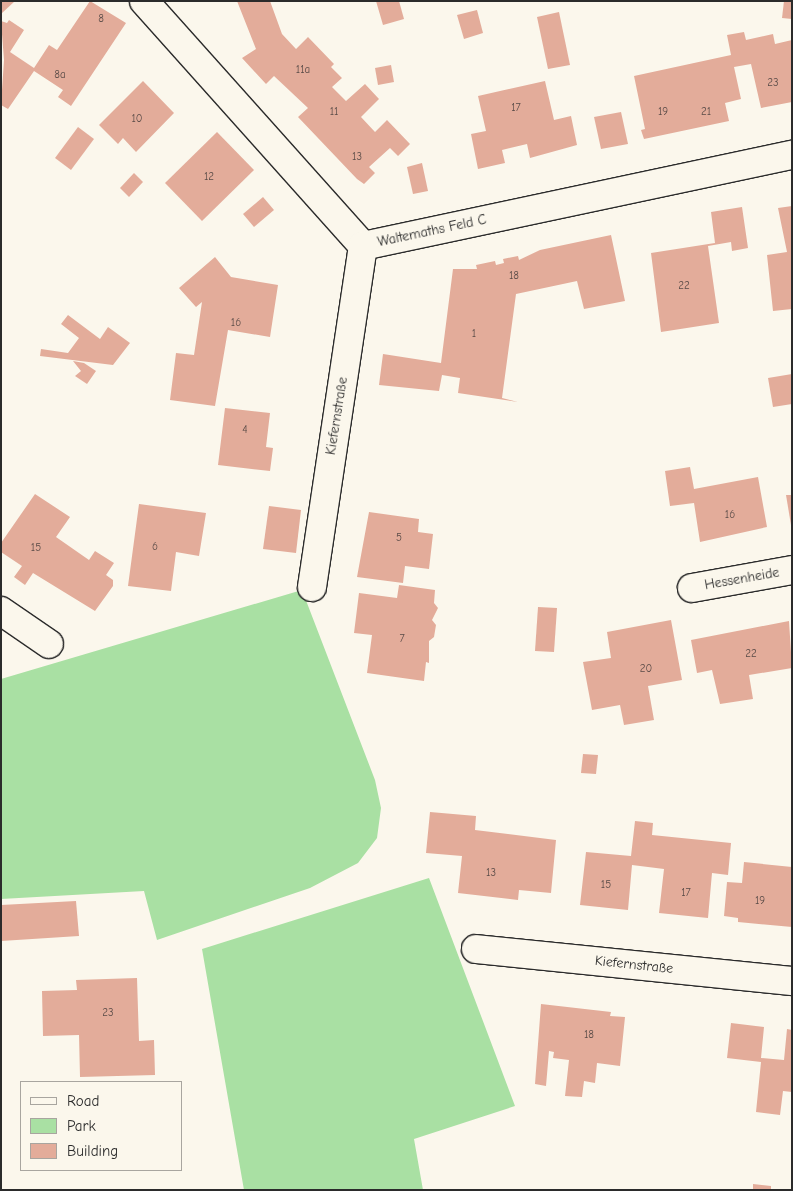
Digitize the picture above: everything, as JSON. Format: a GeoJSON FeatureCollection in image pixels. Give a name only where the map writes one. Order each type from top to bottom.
{"type":"FeatureCollection","features":[{"type":"Feature","properties":{"kind":"street","name":"Waltemaths Feld C"},"geometry":{"type":"LineString","coordinates":[[144,1],[363,246],[792,155]]}},
{"type":"Feature","properties":{"kind":"street","name":"Kiefernstraße"},"geometry":{"type":"LineString","coordinates":[[312,587],[363,246]]}},
{"type":"Feature","properties":{"kind":"street","name":"Hessenheide"},"geometry":{"type":"LineString","coordinates":[[692,588],[792,570]]}},
{"type":"Feature","properties":{"kind":"street"},"geometry":{"type":"LineString","coordinates":[[1,611],[49,644]]}},
{"type":"Feature","properties":{"kind":"street","name":"Kiefernstraße"},"geometry":{"type":"LineString","coordinates":[[476,948],[792,982]]}},
{"type":"Feature","properties":{"kind":"green space"},"geometry":{"type":"Polygon","coordinates":[[[302,590],[375,780],[381,808],[377,838],[358,863],[310,888],[157,940],[144,891],[1,899],[1,679],[302,590]]]}},
{"type":"Feature","properties":{"kind":"green space"},"geometry":{"type":"Polygon","coordinates":[[[429,878],[515,1106],[414,1139],[423,1190],[244,1190],[202,949],[429,878]]]}},
{"type":"Feature","properties":{"kind":"building"},"geometry":{"type":"Polygon","coordinates":[[[1,1],[15,1],[1,14],[1,1]]]}},
{"type":"Feature","properties":{"kind":"building"},"geometry":{"type":"Polygon","coordinates":[[[90,1],[126,23],[71,106],[58,97],[63,90],[34,71],[8,109],[1,105],[4,60],[1,21],[7,23],[9,20],[24,30],[10,52],[34,68],[49,45],[57,50],[90,1]]]}},
{"type":"Feature","properties":{"kind":"building"},"geometry":{"type":"Polygon","coordinates":[[[237,1],[270,1],[282,34],[296,49],[308,37],[334,64],[331,67],[342,78],[332,87],[346,101],[365,84],[379,99],[361,117],[375,132],[387,120],[410,144],[398,156],[390,148],[369,167],[375,173],[364,184],[357,179],[298,117],[308,108],[274,76],[266,84],[242,58],[256,49],[237,1]]]}},
{"type":"Feature","properties":{"kind":"building"},"geometry":{"type":"Polygon","coordinates":[[[376,1],[399,1],[404,19],[383,25],[376,1]]]}},
{"type":"Feature","properties":{"kind":"building"},"geometry":{"type":"Polygon","coordinates":[[[784,1],[792,1],[792,19],[782,18],[784,1]]]}},
{"type":"Feature","properties":{"kind":"building"},"geometry":{"type":"Polygon","coordinates":[[[477,10],[483,33],[464,39],[457,15],[477,10]]]}},
{"type":"Feature","properties":{"kind":"building"},"geometry":{"type":"Polygon","coordinates":[[[559,12],[570,65],[548,69],[537,17],[559,12]]]}},
{"type":"Feature","properties":{"kind":"building"},"geometry":{"type":"Polygon","coordinates":[[[744,32],[746,40],[773,34],[775,44],[792,40],[792,102],[761,108],[751,64],[734,67],[741,99],[725,103],[729,121],[644,139],[641,130],[645,129],[634,76],[731,55],[727,35],[744,32]]]}},
{"type":"Feature","properties":{"kind":"building"},"geometry":{"type":"Polygon","coordinates":[[[391,65],[394,82],[378,85],[375,68],[391,65]]]}},
{"type":"Feature","properties":{"kind":"building"},"geometry":{"type":"Polygon","coordinates":[[[143,81],[174,113],[136,152],[123,138],[118,144],[99,125],[143,81]]]}},
{"type":"Feature","properties":{"kind":"building"},"geometry":{"type":"Polygon","coordinates":[[[545,81],[554,120],[571,116],[577,145],[530,158],[527,144],[502,150],[505,163],[478,169],[471,134],[486,131],[478,96],[545,81]]]}},
{"type":"Feature","properties":{"kind":"building"},"geometry":{"type":"Polygon","coordinates":[[[621,112],[628,144],[601,149],[594,117],[621,112]]]}},
{"type":"Feature","properties":{"kind":"building"},"geometry":{"type":"Polygon","coordinates":[[[78,127],[94,139],[71,170],[55,158],[78,127]]]}},
{"type":"Feature","properties":{"kind":"building"},"geometry":{"type":"Polygon","coordinates":[[[217,132],[254,170],[202,221],[165,183],[217,132]]]}},
{"type":"Feature","properties":{"kind":"building"},"geometry":{"type":"Polygon","coordinates":[[[422,163],[428,191],[413,194],[407,167],[422,163]]]}},
{"type":"Feature","properties":{"kind":"building"},"geometry":{"type":"Polygon","coordinates":[[[134,173],[143,182],[129,197],[120,188],[134,173]]]}},
{"type":"Feature","properties":{"kind":"building"},"geometry":{"type":"Polygon","coordinates":[[[263,197],[274,210],[254,227],[243,214],[263,197]]]}},
{"type":"Feature","properties":{"kind":"building"},"geometry":{"type":"Polygon","coordinates":[[[792,206],[792,309],[773,311],[767,255],[787,252],[778,208],[792,206]]]}},
{"type":"Feature","properties":{"kind":"building"},"geometry":{"type":"Polygon","coordinates":[[[742,207],[748,248],[732,251],[731,242],[708,246],[719,323],[661,332],[651,253],[715,243],[711,212],[742,207]]]}},
{"type":"Feature","properties":{"kind":"building"},"geometry":{"type":"Polygon","coordinates":[[[611,235],[625,301],[584,309],[577,281],[516,294],[502,398],[518,402],[458,393],[460,378],[442,375],[439,391],[379,385],[383,354],[441,363],[453,269],[477,269],[476,265],[495,261],[496,265],[504,263],[503,259],[518,256],[519,260],[540,250],[611,235]]]}},
{"type":"Feature","properties":{"kind":"building"},"geometry":{"type":"Polygon","coordinates":[[[215,257],[231,277],[278,285],[270,337],[228,330],[215,406],[170,400],[176,353],[194,355],[202,302],[196,307],[179,288],[215,257]]]}},
{"type":"Feature","properties":{"kind":"building"},"geometry":{"type":"Polygon","coordinates":[[[68,315],[100,339],[108,327],[130,343],[113,365],[40,356],[41,349],[68,353],[79,338],[61,324],[68,315]]]}},
{"type":"Feature","properties":{"kind":"building"},"geometry":{"type":"Polygon","coordinates":[[[73,361],[84,363],[96,371],[87,384],[75,376],[81,371],[73,361]]]}},
{"type":"Feature","properties":{"kind":"building"},"geometry":{"type":"Polygon","coordinates":[[[792,374],[792,404],[773,407],[768,378],[792,374]]]}},
{"type":"Feature","properties":{"kind":"building"},"geometry":{"type":"Polygon","coordinates":[[[225,408],[270,413],[266,447],[273,448],[270,471],[218,465],[225,408]]]}},
{"type":"Feature","properties":{"kind":"building"},"geometry":{"type":"Polygon","coordinates":[[[690,467],[694,489],[758,477],[767,527],[700,542],[694,503],[670,506],[665,471],[690,467]]]}},
{"type":"Feature","properties":{"kind":"building"},"geometry":{"type":"Polygon","coordinates":[[[35,494],[70,517],[56,537],[89,560],[95,551],[114,563],[106,575],[113,580],[113,586],[95,611],[33,573],[25,585],[14,577],[22,566],[1,552],[1,543],[35,494]]]}},
{"type":"Feature","properties":{"kind":"building"},"geometry":{"type":"Polygon","coordinates":[[[786,495],[792,495],[792,525],[791,525],[786,495]]]}},
{"type":"Feature","properties":{"kind":"building"},"geometry":{"type":"Polygon","coordinates":[[[139,504],[206,513],[199,556],[176,552],[171,591],[128,586],[139,504]]]}},
{"type":"Feature","properties":{"kind":"building"},"geometry":{"type":"Polygon","coordinates":[[[269,506],[301,510],[296,553],[263,549],[269,506]]]}},
{"type":"Feature","properties":{"kind":"building"},"geometry":{"type":"Polygon","coordinates":[[[369,512],[419,519],[418,532],[433,534],[429,569],[405,566],[403,583],[357,577],[369,512]]]}},
{"type":"Feature","properties":{"kind":"building"},"geometry":{"type":"Polygon","coordinates":[[[399,585],[435,590],[434,603],[438,608],[432,620],[436,625],[434,637],[429,641],[429,663],[426,662],[424,681],[367,673],[372,635],[354,633],[359,593],[397,598],[399,585]]]}},
{"type":"Feature","properties":{"kind":"building"},"geometry":{"type":"Polygon","coordinates":[[[538,607],[557,608],[554,652],[535,651],[538,607]]]}},
{"type":"Feature","properties":{"kind":"building"},"geometry":{"type":"Polygon","coordinates":[[[671,620],[682,680],[648,686],[654,720],[624,725],[620,705],[592,710],[583,662],[611,658],[607,632],[671,620]]]}},
{"type":"Feature","properties":{"kind":"building"},"geometry":{"type":"Polygon","coordinates":[[[789,621],[792,668],[749,675],[753,699],[720,704],[712,670],[697,673],[691,640],[789,621]]]}},
{"type":"Feature","properties":{"kind":"building"},"geometry":{"type":"Polygon","coordinates":[[[583,754],[598,755],[596,774],[581,773],[583,754]]]}},
{"type":"Feature","properties":{"kind":"building"},"geometry":{"type":"Polygon","coordinates":[[[430,812],[476,816],[475,830],[556,840],[551,893],[519,890],[518,900],[458,893],[462,856],[426,853],[430,812]]]}},
{"type":"Feature","properties":{"kind":"building"},"geometry":{"type":"Polygon","coordinates":[[[635,821],[653,823],[652,835],[731,843],[728,875],[712,873],[708,918],[659,913],[664,869],[632,865],[628,910],[580,905],[586,852],[631,856],[635,821]]]}},
{"type":"Feature","properties":{"kind":"building"},"geometry":{"type":"Polygon","coordinates":[[[744,862],[792,867],[792,927],[738,922],[738,918],[724,916],[727,882],[742,883],[744,862]]]}},
{"type":"Feature","properties":{"kind":"building"},"geometry":{"type":"Polygon","coordinates":[[[76,901],[79,936],[1,941],[1,905],[76,901]]]}},
{"type":"Feature","properties":{"kind":"building"},"geometry":{"type":"Polygon","coordinates":[[[137,978],[139,1041],[154,1040],[155,1075],[80,1077],[79,1035],[43,1036],[42,991],[77,990],[76,980],[137,978]]]}},
{"type":"Feature","properties":{"kind":"building"},"geometry":{"type":"Polygon","coordinates":[[[541,1004],[611,1012],[610,1016],[625,1017],[620,1066],[597,1063],[595,1083],[584,1081],[582,1097],[565,1096],[569,1060],[553,1058],[554,1052],[549,1051],[546,1086],[535,1084],[541,1004]]]}},
{"type":"Feature","properties":{"kind":"building"},"geometry":{"type":"Polygon","coordinates":[[[731,1023],[764,1027],[761,1058],[784,1060],[787,1029],[792,1030],[792,1092],[783,1091],[780,1115],[756,1112],[761,1062],[727,1058],[731,1023]]]}},
{"type":"Feature","properties":{"kind":"building"},"geometry":{"type":"Polygon","coordinates":[[[753,1184],[771,1186],[771,1190],[753,1190],[753,1184]]]}}]}
